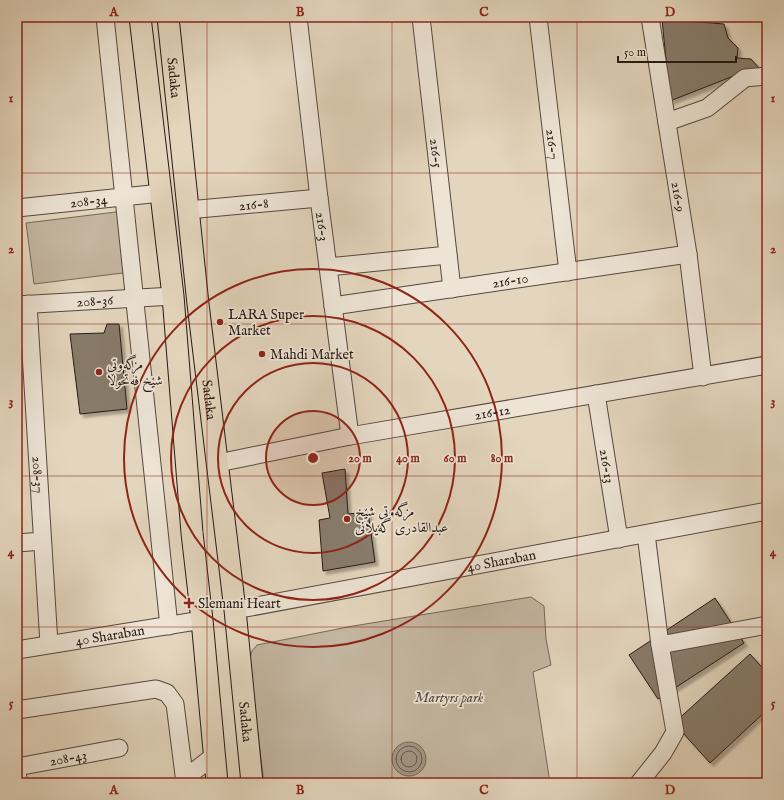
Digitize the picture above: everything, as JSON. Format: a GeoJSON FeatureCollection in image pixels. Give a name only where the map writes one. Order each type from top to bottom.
{"type":"FeatureCollection","features":[{"type":"Feature","properties":{"kind":"main road","name":"Sadaka"},"geometry":{"type":"LineString","coordinates":[[140,17],[173,296],[192,533],[202,620],[217,783]]}},
{"type":"Feature","properties":{"kind":"main road","name":"Sadaka"},"geometry":{"type":"LineString","coordinates":[[169,26],[188,210],[235,610],[252,783]]}},
{"type":"Feature","properties":{"kind":"main road"},"geometry":{"type":"LineString","coordinates":[[143,39],[157,41],[169,26]]}},
{"type":"Feature","properties":{"kind":"main road"},"geometry":{"type":"LineString","coordinates":[[148,83],[160,77],[174,77]]}},
{"type":"Feature","properties":{"kind":"street"},"geometry":{"type":"LineString","coordinates":[[106,17],[169,626]]}},
{"type":"Feature","properties":{"kind":"street","name":"216-3"},"geometry":{"type":"LineString","coordinates":[[298,17],[319,198],[350,436]]}},
{"type":"Feature","properties":{"kind":"street","name":"216-5"},"geometry":{"type":"LineString","coordinates":[[421,17],[452,289]]}},
{"type":"Feature","properties":{"kind":"street","name":"216-7"},"geometry":{"type":"LineString","coordinates":[[538,17],[568,272]]}},
{"type":"Feature","properties":{"kind":"street","name":"216-9"},"geometry":{"type":"LineString","coordinates":[[650,17],[688,254],[703,377]]}},
{"type":"Feature","properties":{"kind":"street"},"geometry":{"type":"LineString","coordinates":[[667,122],[707,108],[745,78],[767,76]]}},
{"type":"Feature","properties":{"kind":"street","name":"208-34"},"geometry":{"type":"LineString","coordinates":[[17,208],[161,194]]}},
{"type":"Feature","properties":{"kind":"street","name":"216-8"},"geometry":{"type":"LineString","coordinates":[[188,210],[319,198]]}},
{"type":"Feature","properties":{"kind":"street","name":"216-10"},"geometry":{"type":"LineString","coordinates":[[333,306],[688,254]]}},
{"type":"Feature","properties":{"kind":"street"},"geometry":{"type":"LineString","coordinates":[[328,267],[448,255]]}},
{"type":"Feature","properties":{"kind":"street","name":"208-36"},"geometry":{"type":"LineString","coordinates":[[23,305],[173,296]]}},
{"type":"Feature","properties":{"kind":"street","name":"208-37"},"geometry":{"type":"LineString","coordinates":[[23,305],[49,644]]}},
{"type":"Feature","properties":{"kind":"street","name":"216-12"},"geometry":{"type":"LineString","coordinates":[[218,463],[350,436],[767,365]]}},
{"type":"Feature","properties":{"kind":"street","name":"216-13"},"geometry":{"type":"LineString","coordinates":[[596,394],[619,539]]}},
{"type":"Feature","properties":{"kind":"street","name":"40 Sharaban"},"geometry":{"type":"LineString","coordinates":[[235,610],[767,511]]}},
{"type":"Feature","properties":{"kind":"street"},"geometry":{"type":"LineString","coordinates":[[639,783],[664,753],[675,732],[660,645],[646,534]]}},
{"type":"Feature","properties":{"kind":"street"},"geometry":{"type":"LineString","coordinates":[[17,543],[42,541]]}},
{"type":"Feature","properties":{"kind":"street","name":"40 Sharaban"},"geometry":{"type":"LineString","coordinates":[[17,650],[202,620]]}},
{"type":"Feature","properties":{"kind":"street"},"geometry":{"type":"LineString","coordinates":[[660,645],[767,625]]}},
{"type":"Feature","properties":{"kind":"street"},"geometry":{"type":"LineString","coordinates":[[17,710],[156,689],[167,693],[175,704],[185,781]]}},
{"type":"Feature","properties":{"kind":"street","name":"208-43"},"geometry":{"type":"LineString","coordinates":[[17,767],[119,748]]}},
{"type":"Feature","properties":{"kind":"street"},"geometry":{"type":"LineString","coordinates":[[185,781],[214,755]]}},
{"type":"Feature","properties":{"kind":"street"},"geometry":{"type":"LineString","coordinates":[[17,773],[19,783]]}},
{"type":"Feature","properties":{"kind":"green space"},"geometry":{"type":"Polygon","coordinates":[[[124,211],[131,272],[34,284],[26,223],[124,211]]]}},
{"type":"Feature","properties":{"kind":"green space","name":"Martyrs park"},"geometry":{"type":"Polygon","coordinates":[[[531,597],[544,606],[546,639],[551,665],[533,672],[550,783],[264,783],[249,661],[252,651],[257,645],[353,626],[531,597]]]}},
{"type":"Feature","properties":{"kind":"water"},"geometry":{"type":"Polygon","coordinates":[[[406,742],[412,742],[421,747],[425,753],[425,765],[421,771],[412,776],[406,776],[397,771],[392,762],[392,756],[397,747],[406,742]]]}},
{"type":"Feature","properties":{"kind":"building"},"geometry":{"type":"Polygon","coordinates":[[[662,19],[724,24],[728,38],[738,48],[737,58],[751,59],[759,68],[731,77],[670,101],[662,19]]]}},
{"type":"Feature","properties":{"kind":"building","name":"مزگەوتی شێخ فەتحوڵا"},"geometry":{"type":"Polygon","coordinates":[[[107,324],[119,324],[127,409],[80,414],[70,334],[104,333],[107,324]]]}},
{"type":"Feature","properties":{"kind":"building","name":"مزگەوتی شێخ عبدالقادری گەیلانی"},"geometry":{"type":"Polygon","coordinates":[[[345,469],[348,514],[368,512],[375,562],[323,571],[319,520],[330,518],[322,473],[345,469]]]}},
{"type":"Feature","properties":{"kind":"building"},"geometry":{"type":"Polygon","coordinates":[[[715,598],[744,643],[658,699],[629,655],[715,598]]]}},
{"type":"Feature","properties":{"kind":"building"},"geometry":{"type":"Polygon","coordinates":[[[750,654],[767,673],[767,710],[710,763],[674,723],[750,654]]]}},
{"type":"Feature","properties":{"kind":"place","name":"LARA Super Market"},"geometry":{"type":"Point","coordinates":[220,322]}},
{"type":"Feature","properties":{"kind":"place","name":"Mahdi Market"},"geometry":{"type":"Point","coordinates":[262,354]}},
{"type":"Feature","properties":{"kind":"place","name":"مزگەوتی شێخ فەتحوڵا"},"geometry":{"type":"Point","coordinates":[99,372]}},
{"type":"Feature","properties":{"kind":"place","name":"مزگەوتی شێخ عبدالقادری گەیلانی"},"geometry":{"type":"Point","coordinates":[347,519]}},
{"type":"Feature","properties":{"kind":"place","name":"Slemani Heart"},"geometry":{"type":"Point","coordinates":[189,603]}}]}
